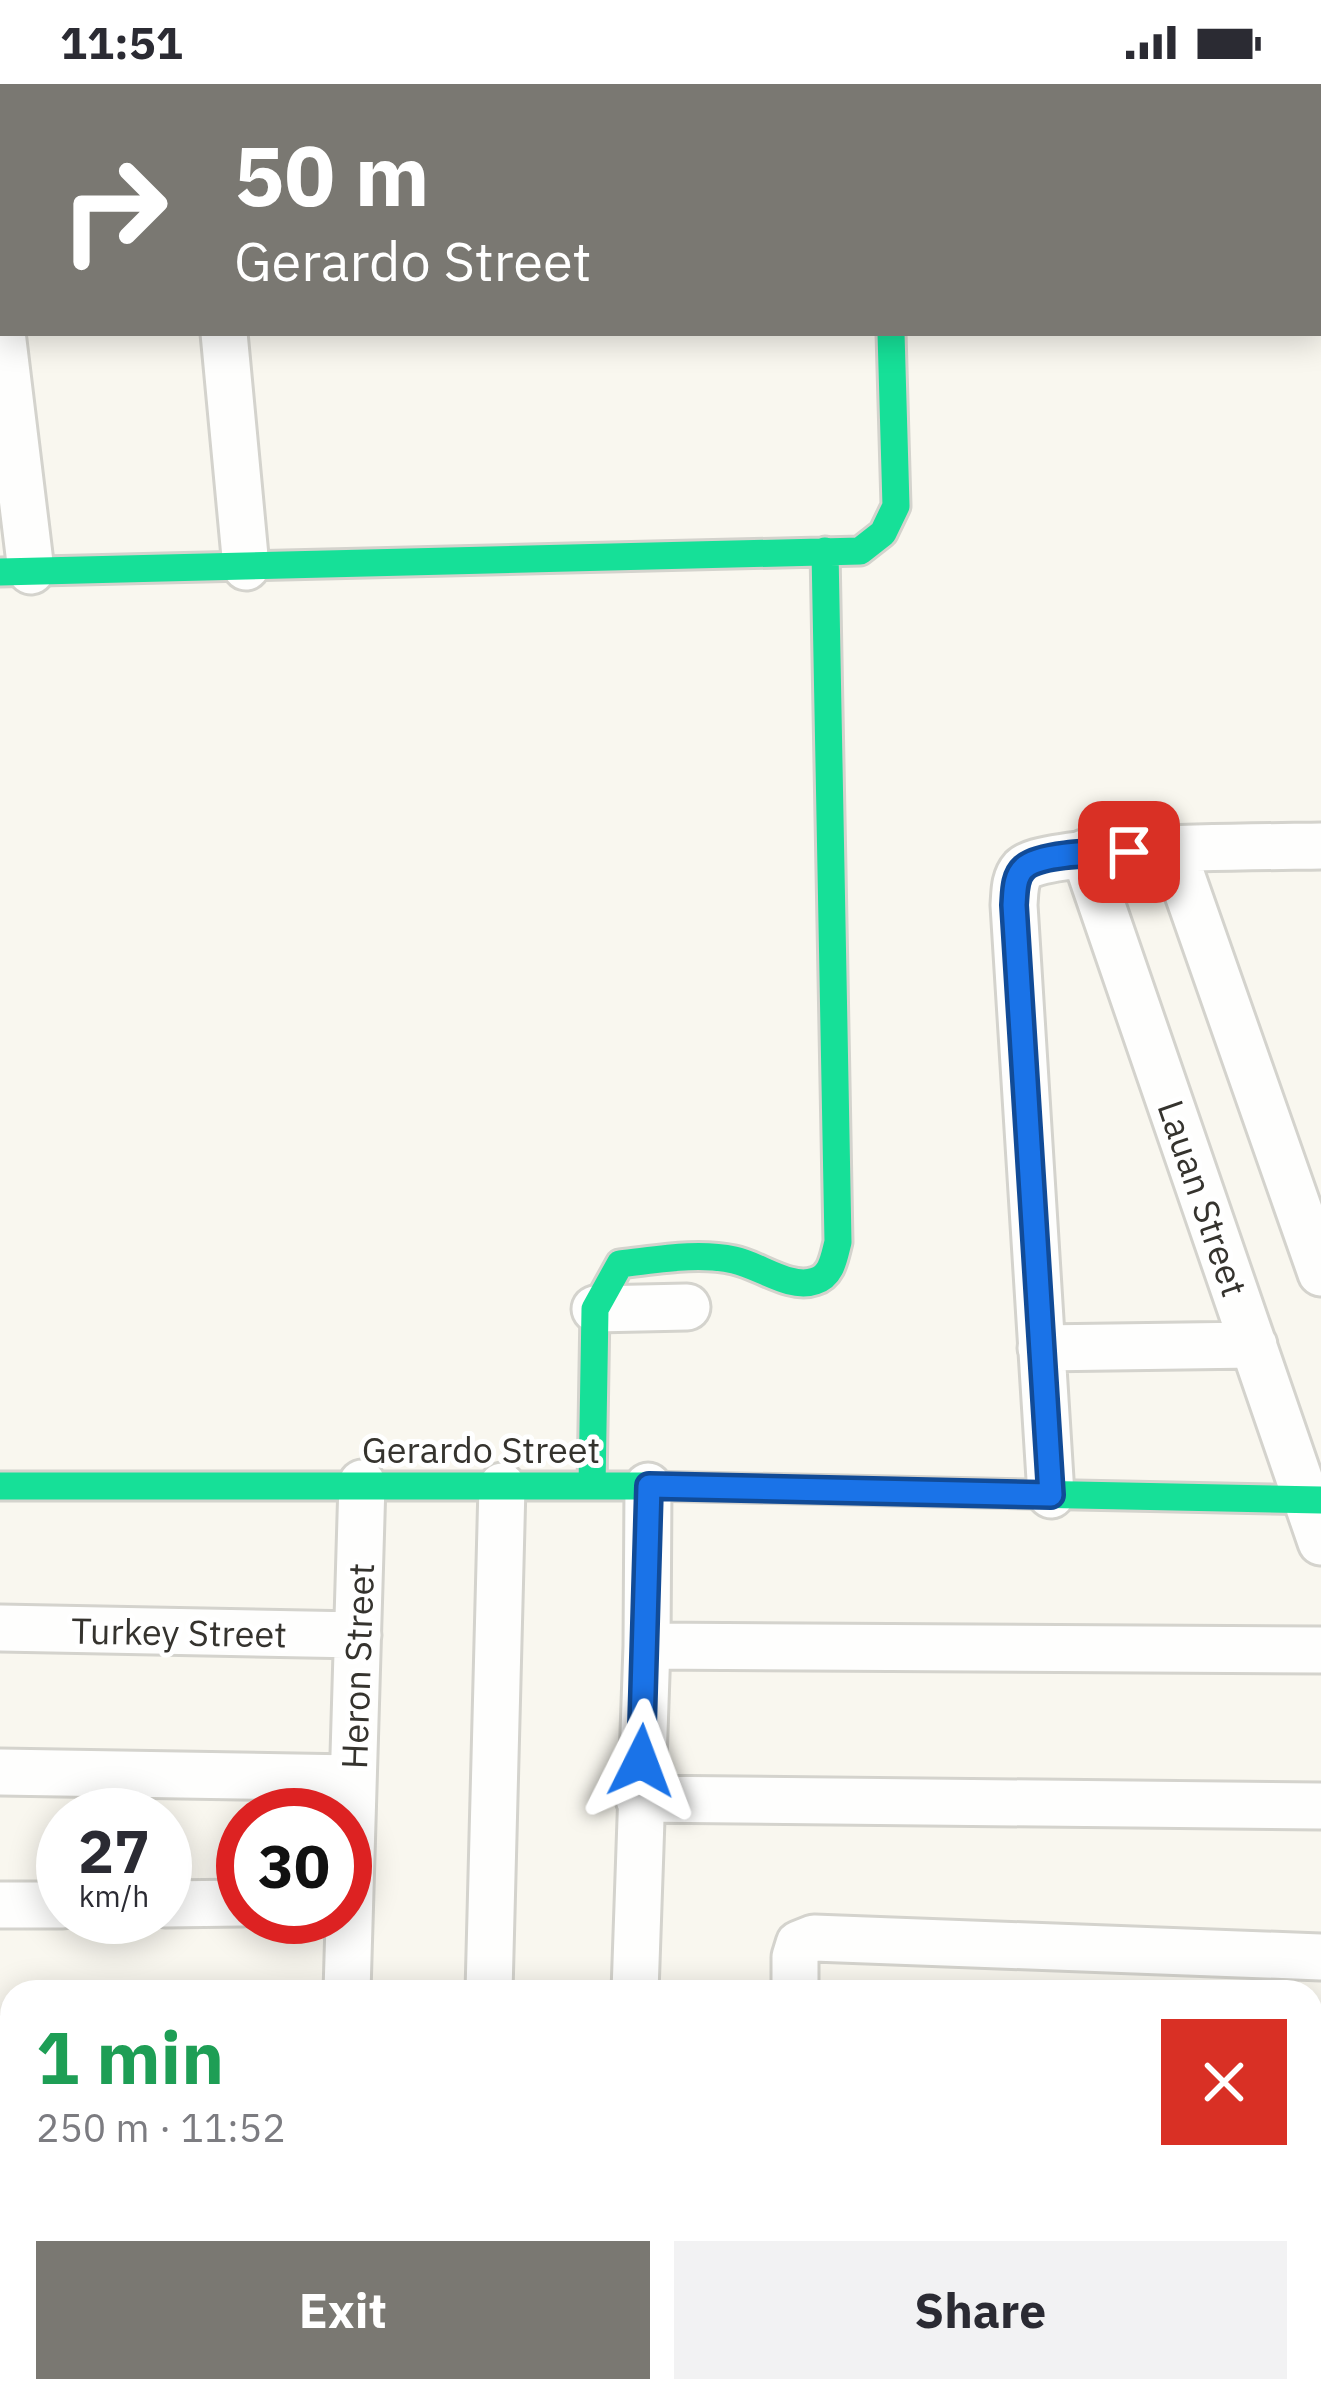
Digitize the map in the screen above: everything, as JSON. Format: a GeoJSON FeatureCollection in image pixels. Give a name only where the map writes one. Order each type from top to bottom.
{"type":"FeatureCollection","features":[{"type":"Feature","properties":{"kind":"street"},"geometry":{"type":"LineString","coordinates":[[1,336],[15,572],[860,551],[884,533],[896,506],[890,336]]}},
{"type":"Feature","properties":{"kind":"street"},"geometry":{"type":"LineString","coordinates":[[224,336],[246,567]]}},
{"type":"Feature","properties":{"kind":"street"},"geometry":{"type":"LineString","coordinates":[[592,1486],[595,1309],[620,1264],[734,1260],[797,1286],[821,1279],[835,1265],[825,551]]}},
{"type":"Feature","properties":{"kind":"street"},"geometry":{"type":"LineString","coordinates":[[1173,851],[1321,1273]]}},
{"type":"Feature","properties":{"kind":"street"},"geometry":{"type":"LineString","coordinates":[[1051,1495],[1015,928],[1016,882],[1024,868],[1035,862],[1084,853],[1317,857]]}},
{"type":"Feature","properties":{"kind":"street","name":"Lauan Street"},"geometry":{"type":"LineString","coordinates":[[1084,853],[1316,1514]]}},
{"type":"Feature","properties":{"kind":"street"},"geometry":{"type":"LineString","coordinates":[[595,1309],[687,1307]]}},
{"type":"Feature","properties":{"kind":"street"},"geometry":{"type":"LineString","coordinates":[[1041,1348],[1254,1346]]}},
{"type":"Feature","properties":{"kind":"street","name":"Heron Street"},"geometry":{"type":"LineString","coordinates":[[353,1788],[362,1484]]}},
{"type":"Feature","properties":{"kind":"street","name":"Gerardo Street"},"geometry":{"type":"LineString","coordinates":[[0,1486],[649,1486],[1051,1495],[1316,1514]]}},
{"type":"Feature","properties":{"kind":"street"},"geometry":{"type":"LineString","coordinates":[[489,1980],[502,1486]]}},
{"type":"Feature","properties":{"kind":"street"},"geometry":{"type":"LineString","coordinates":[[635,1980],[649,1486]]}},
{"type":"Feature","properties":{"kind":"street","name":"Turkey Street"},"geometry":{"type":"LineString","coordinates":[[0,1628],[358,1635]]}},
{"type":"Feature","properties":{"kind":"street"},"geometry":{"type":"LineString","coordinates":[[647,1646],[1321,1650]]}},
{"type":"Feature","properties":{"kind":"street"},"geometry":{"type":"LineString","coordinates":[[0,1772],[353,1778]]}},
{"type":"Feature","properties":{"kind":"street"},"geometry":{"type":"LineString","coordinates":[[640,1799],[1321,1806]]}},
{"type":"Feature","properties":{"kind":"street"},"geometry":{"type":"LineString","coordinates":[[0,1905],[36,1905]]}},
{"type":"Feature","properties":{"kind":"street"},"geometry":{"type":"LineString","coordinates":[[795,1980],[799,1944],[814,1938],[1321,1958]]}},
{"type":"Feature","properties":{"kind":"street","name":"Heron Street"},"geometry":{"type":"LineString","coordinates":[[346,1980],[347,1944]]}},
{"type":"Feature","properties":{"kind":"traffic: fast"},"geometry":{"type":"LineString","coordinates":[[0,572],[860,551],[883,533],[896,506],[891,336]]}},
{"type":"Feature","properties":{"kind":"traffic: fast"},"geometry":{"type":"LineString","coordinates":[[592,1486],[595,1309],[620,1264],[720,1258],[805,1283],[825,1275],[838,1242],[825,551]]}},
{"type":"Feature","properties":{"kind":"traffic: fast"},"geometry":{"type":"LineString","coordinates":[[0,1486],[648,1486],[1321,1500]]}},
{"type":"Feature","properties":{"kind":"route"},"geometry":{"type":"LineString","coordinates":[[641,1761],[649,1486],[1051,1495],[1016,882],[1024,868],[1035,862],[1084,853],[1129,852]]}}]}
